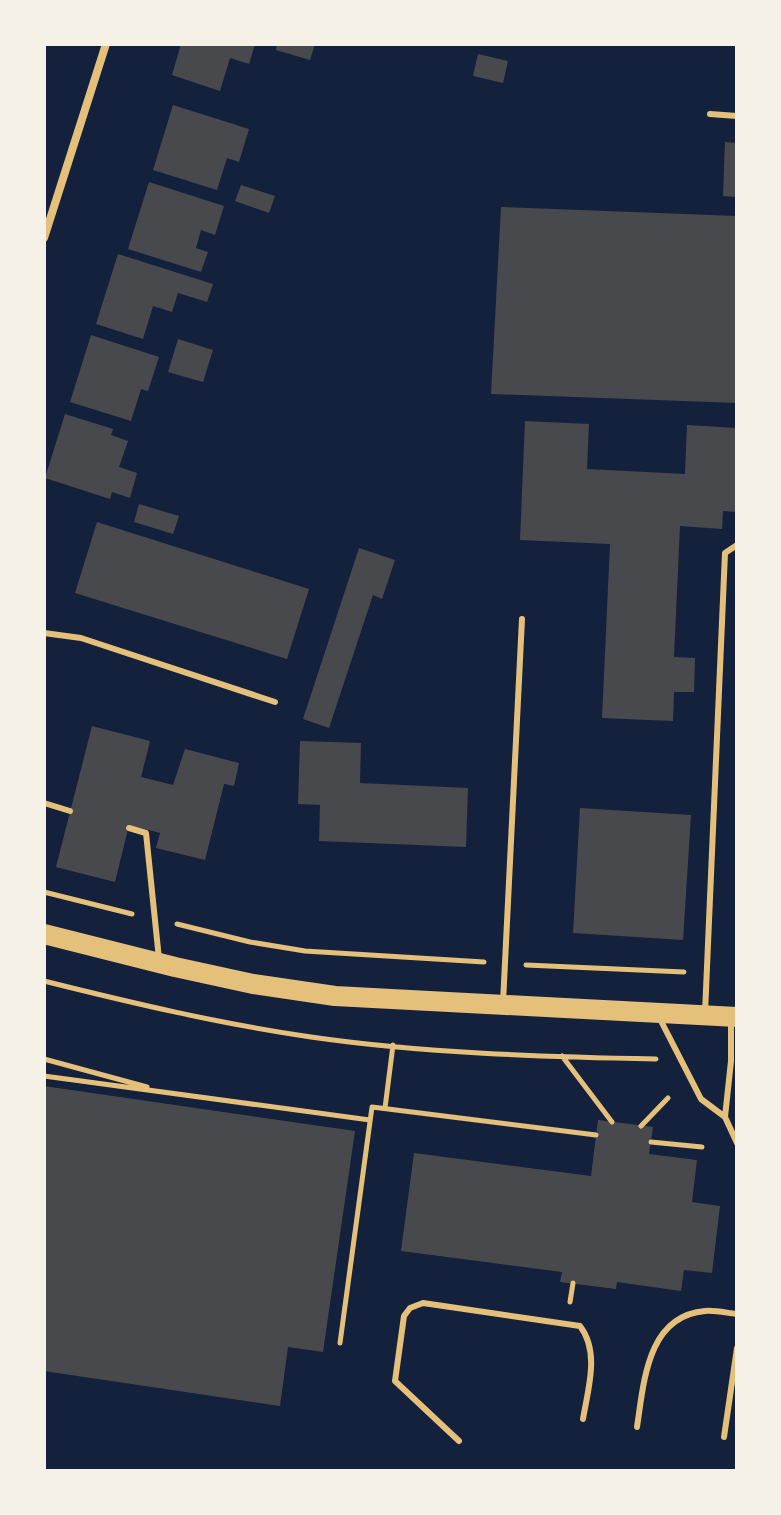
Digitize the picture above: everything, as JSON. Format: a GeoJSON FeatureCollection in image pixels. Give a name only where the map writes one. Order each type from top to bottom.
{"type":"FeatureCollection","features":[{"type":"Feature","properties":{"kind":"main road"},"geometry":{"type":"LineString","coordinates":[[44,934],[253,984],[335,996],[734,1017]]}},
{"type":"Feature","properties":{"kind":"street"},"geometry":{"type":"LineString","coordinates":[[44,238],[106,44]]}},
{"type":"Feature","properties":{"kind":"lane"},"geometry":{"type":"LineString","coordinates":[[710,114],[737,116]]}},
{"type":"Feature","properties":{"kind":"lane"},"geometry":{"type":"LineString","coordinates":[[705,1016],[725,553],[737,545]]}},
{"type":"Feature","properties":{"kind":"lane"},"geometry":{"type":"LineString","coordinates":[[503,1006],[522,619]]}},
{"type":"Feature","properties":{"kind":"lane"},"geometry":{"type":"LineString","coordinates":[[44,633],[81,638],[275,702]]}},
{"type":"Feature","properties":{"kind":"lane"},"geometry":{"type":"LineString","coordinates":[[44,803],[70,811]]}},
{"type":"Feature","properties":{"kind":"lane"},"geometry":{"type":"LineString","coordinates":[[129,828],[146,833],[160,963]]}},
{"type":"Feature","properties":{"kind":"lane"},"geometry":{"type":"LineString","coordinates":[[657,1013],[701,1099],[725,1117],[737,1143]]}},
{"type":"Feature","properties":{"kind":"lane"},"geometry":{"type":"LineString","coordinates":[[725,1117],[734,1017]]}},
{"type":"Feature","properties":{"kind":"lane"},"geometry":{"type":"LineString","coordinates":[[459,1441],[395,1381],[404,1316],[410,1308],[423,1303],[580,1326],[589,1337],[592,1354],[583,1419]]}},
{"type":"Feature","properties":{"kind":"lane"},"geometry":{"type":"LineString","coordinates":[[637,1427],[646,1370],[655,1341],[678,1320],[691,1315],[704,1311],[737,1314]]}},
{"type":"Feature","properties":{"kind":"lane"},"geometry":{"type":"LineString","coordinates":[[724,1437],[737,1348]]}},
{"type":"Feature","properties":{"kind":"path"},"geometry":{"type":"LineString","coordinates":[[44,892],[250,942],[305,951],[705,973]]}},
{"type":"Feature","properties":{"kind":"path"},"geometry":{"type":"LineString","coordinates":[[44,981],[167,1012],[313,1037],[393,1045],[662,1059]]}},
{"type":"Feature","properties":{"kind":"path"},"geometry":{"type":"LineString","coordinates":[[385,1108],[393,1045]]}},
{"type":"Feature","properties":{"kind":"path"},"geometry":{"type":"LineString","coordinates":[[561,1055],[612,1122]]}},
{"type":"Feature","properties":{"kind":"path"},"geometry":{"type":"LineString","coordinates":[[44,1059],[167,1093]]}},
{"type":"Feature","properties":{"kind":"path"},"geometry":{"type":"LineString","coordinates":[[44,1076],[370,1120]]}},
{"type":"Feature","properties":{"kind":"path"},"geometry":{"type":"LineString","coordinates":[[641,1126],[668,1098]]}},
{"type":"Feature","properties":{"kind":"path"},"geometry":{"type":"LineString","coordinates":[[340,1343],[372,1107],[596,1135]]}},
{"type":"Feature","properties":{"kind":"path"},"geometry":{"type":"LineString","coordinates":[[651,1142],[702,1147]]}},
{"type":"Feature","properties":{"kind":"path"},"geometry":{"type":"LineString","coordinates":[[570,1303],[573,1283]]}},
{"type":"Feature","properties":{"kind":"building"},"geometry":{"type":"Polygon","coordinates":[[[181,44],[255,44],[249,64],[230,58],[220,91],[172,75],[181,44]]]}},
{"type":"Feature","properties":{"kind":"building"},"geometry":{"type":"Polygon","coordinates":[[[277,44],[315,44],[310,60],[276,50],[277,44]]]}},
{"type":"Feature","properties":{"kind":"building"},"geometry":{"type":"Polygon","coordinates":[[[478,54],[508,61],[503,83],[473,76],[478,54]]]}},
{"type":"Feature","properties":{"kind":"building"},"geometry":{"type":"Polygon","coordinates":[[[173,105],[249,129],[239,162],[227,158],[217,190],[153,170],[173,105]]]}},
{"type":"Feature","properties":{"kind":"building"},"geometry":{"type":"Polygon","coordinates":[[[725,142],[737,143],[737,197],[723,196],[725,142]]]}},
{"type":"Feature","properties":{"kind":"building"},"geometry":{"type":"Polygon","coordinates":[[[149,182],[224,206],[215,235],[201,230],[196,248],[208,252],[201,272],[128,249],[149,182]]]}},
{"type":"Feature","properties":{"kind":"building"},"geometry":{"type":"Polygon","coordinates":[[[241,185],[275,196],[269,213],[235,201],[241,185]]]}},
{"type":"Feature","properties":{"kind":"building"},"geometry":{"type":"Polygon","coordinates":[[[501,207],[737,216],[737,403],[491,394],[501,207]]]}},
{"type":"Feature","properties":{"kind":"building"},"geometry":{"type":"Polygon","coordinates":[[[118,254],[213,284],[207,302],[178,293],[172,312],[153,306],[143,339],[96,324],[118,254]]]}},
{"type":"Feature","properties":{"kind":"building"},"geometry":{"type":"Polygon","coordinates":[[[91,335],[159,357],[148,391],[141,389],[131,421],[70,402],[91,335]]]}},
{"type":"Feature","properties":{"kind":"building"},"geometry":{"type":"Polygon","coordinates":[[[178,339],[213,350],[203,382],[168,372],[178,339]]]}},
{"type":"Feature","properties":{"kind":"building"},"geometry":{"type":"Polygon","coordinates":[[[65,414],[113,429],[111,435],[128,441],[119,467],[137,473],[130,498],[112,492],[110,499],[45,478],[65,414]]]}},
{"type":"Feature","properties":{"kind":"building"},"geometry":{"type":"Polygon","coordinates":[[[525,421],[589,424],[587,469],[685,474],[687,425],[737,428],[737,512],[723,511],[722,529],[680,526],[674,657],[695,658],[694,692],[674,692],[673,721],[602,718],[610,544],[520,540],[525,421]]]}},
{"type":"Feature","properties":{"kind":"building"},"geometry":{"type":"Polygon","coordinates":[[[139,504],[179,516],[173,534],[134,522],[139,504]]]}},
{"type":"Feature","properties":{"kind":"building"},"geometry":{"type":"Polygon","coordinates":[[[97,522],[309,589],[287,659],[75,593],[97,522]]]}},
{"type":"Feature","properties":{"kind":"building"},"geometry":{"type":"Polygon","coordinates":[[[359,548],[395,560],[382,599],[373,595],[329,728],[303,719],[359,548]]]}},
{"type":"Feature","properties":{"kind":"building"},"geometry":{"type":"Polygon","coordinates":[[[92,726],[150,741],[141,777],[173,785],[185,749],[239,763],[234,786],[224,784],[205,860],[156,848],[160,833],[129,825],[115,882],[56,867],[92,726]]]}},
{"type":"Feature","properties":{"kind":"building"},"geometry":{"type":"Polygon","coordinates":[[[300,741],[361,743],[360,783],[468,788],[466,847],[319,841],[320,805],[298,804],[300,741]]]}},
{"type":"Feature","properties":{"kind":"building"},"geometry":{"type":"Polygon","coordinates":[[[580,808],[691,815],[683,940],[573,933],[580,808]]]}},
{"type":"Feature","properties":{"kind":"building"},"geometry":{"type":"Polygon","coordinates":[[[44,1086],[355,1131],[323,1352],[288,1347],[280,1406],[44,1371],[44,1086]]]}},
{"type":"Feature","properties":{"kind":"building"},"geometry":{"type":"Polygon","coordinates":[[[598,1120],[653,1127],[649,1154],[697,1160],[692,1202],[720,1206],[712,1273],[684,1270],[681,1291],[617,1282],[616,1289],[560,1282],[562,1272],[401,1251],[414,1153],[591,1176],[598,1120]]]}}]}
